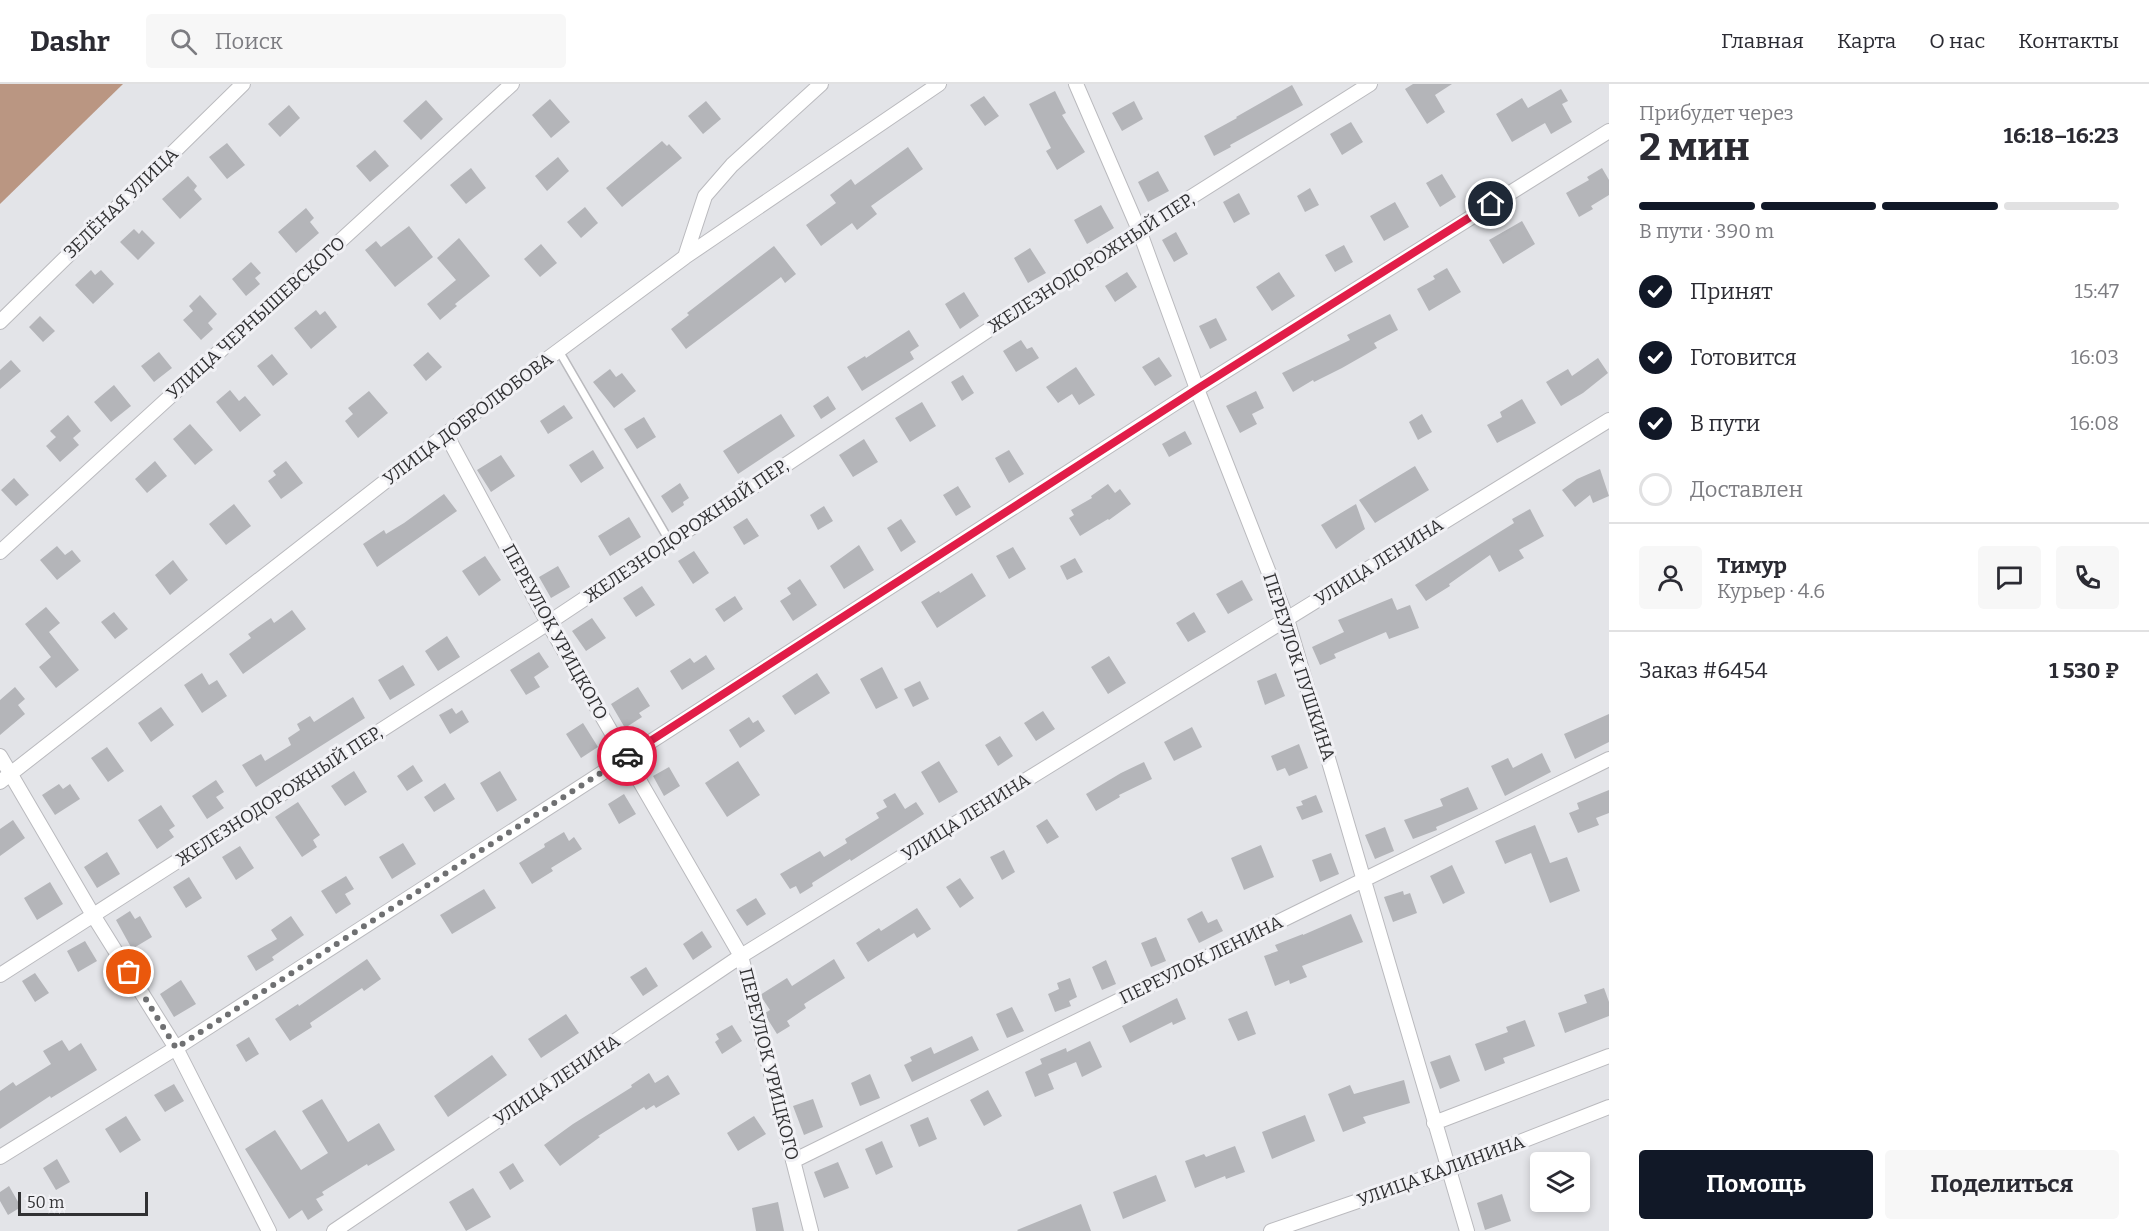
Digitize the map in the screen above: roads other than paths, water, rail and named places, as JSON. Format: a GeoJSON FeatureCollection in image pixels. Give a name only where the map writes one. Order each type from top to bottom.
{"type":"FeatureCollection","features":[{"type":"Feature","properties":{"kind":"street","name":"ЗЕЛЁНАЯ УЛИЦА"},"geometry":{"type":"LineString","coordinates":[[0,322],[243,84]]}},
{"type":"Feature","properties":{"kind":"street","name":"УЛИЦА ЧЕРНЫШЕВСКОГО"},"geometry":{"type":"LineString","coordinates":[[0,552],[512,84]]}},
{"type":"Feature","properties":{"kind":"street"},"geometry":{"type":"LineString","coordinates":[[685,257],[705,196],[732,165],[821,84]]}},
{"type":"Feature","properties":{"kind":"street","name":"УЛИЦА ДОБРОЛЮБОВА"},"geometry":{"type":"LineString","coordinates":[[5,778],[446,434],[685,257],[939,84]]}},
{"type":"Feature","properties":{"kind":"street","name":"ПЕРЕУЛОК ПУШКИНА"},"geometry":{"type":"LineString","coordinates":[[1076,84],[1139,230],[1197,389],[1287,619],[1467,1231]]}},
{"type":"Feature","properties":{"kind":"street","name":"ЖЕЛЕЗНОДОРОЖНЫЙ ПЕР,"},"geometry":{"type":"LineString","coordinates":[[0,975],[548,623],[1139,230],[1370,84]]}},
{"type":"Feature","properties":{"kind":"street"},"geometry":{"type":"LineString","coordinates":[[0,1157],[176,1048],[1197,389],[1609,130]]}},
{"type":"Feature","properties":{"kind":"street","name":"УЛИЦА ЛЕНИНА"},"geometry":{"type":"LineString","coordinates":[[334,1231],[741,956],[1609,420]]}},
{"type":"Feature","properties":{"kind":"street","name":"ПЕРЕУЛОК УРИЦКОГО"},"geometry":{"type":"LineString","coordinates":[[446,434],[548,623],[741,956],[811,1231]]}},
{"type":"Feature","properties":{"kind":"street"},"geometry":{"type":"LineString","coordinates":[[0,756],[5,778],[176,1048],[269,1231]]}},
{"type":"Feature","properties":{"kind":"street","name":"ПЕРЕУЛОК ЛЕНИНА"},"geometry":{"type":"LineString","coordinates":[[793,1161],[1609,759]]}},
{"type":"Feature","properties":{"kind":"street"},"geometry":{"type":"LineString","coordinates":[[1434,1123],[1609,1056]]}},
{"type":"Feature","properties":{"kind":"street","name":"УЛИЦА КАЛИНИНА"},"geometry":{"type":"LineString","coordinates":[[1271,1231],[1448,1170],[1609,1107]]}},
{"type":"Feature","properties":{"kind":"lane"},"geometry":{"type":"LineString","coordinates":[[559,351],[670,542]]}}]}
